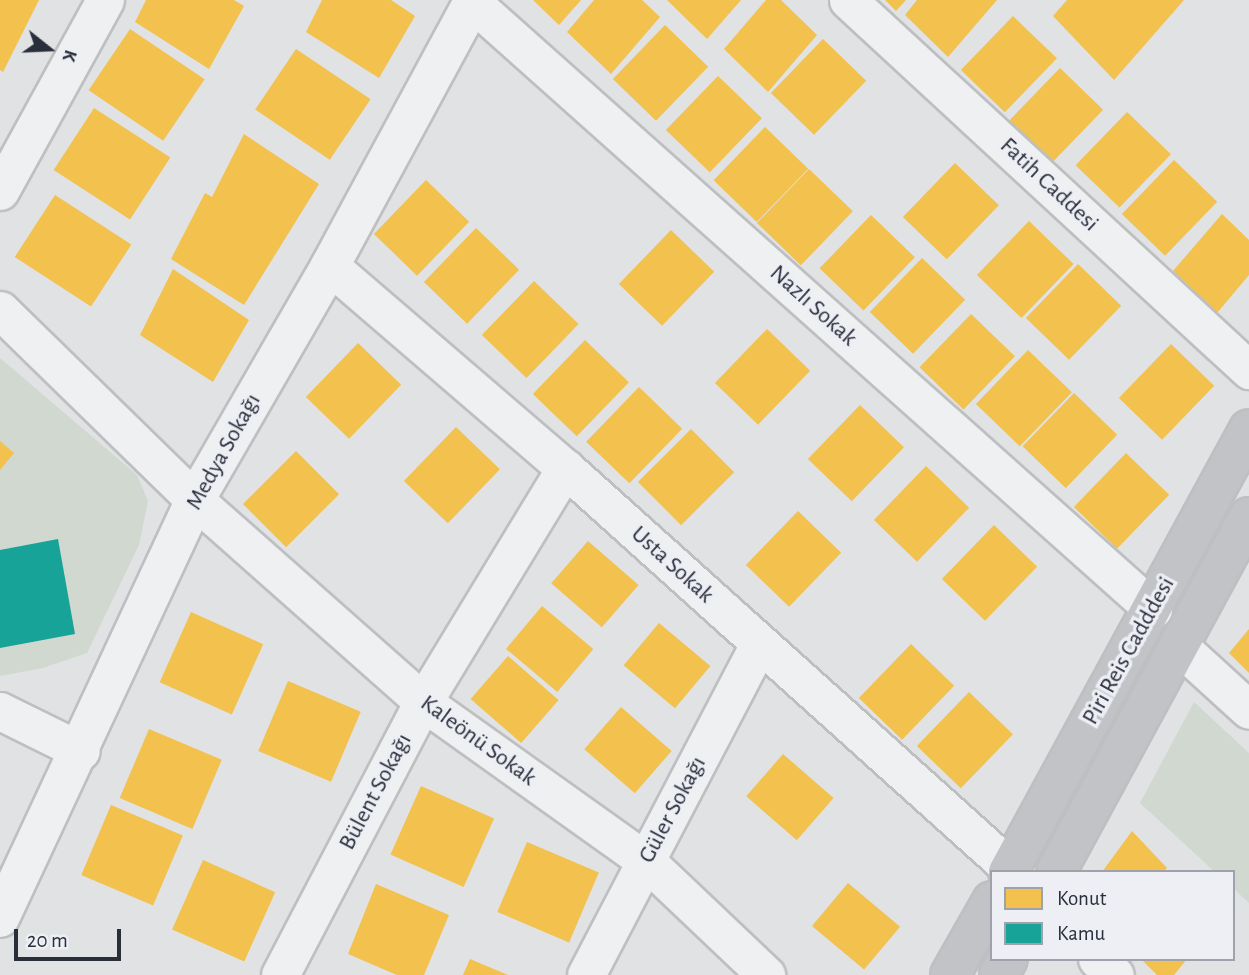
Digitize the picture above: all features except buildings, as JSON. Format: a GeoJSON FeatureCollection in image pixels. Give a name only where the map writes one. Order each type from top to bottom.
{"type":"FeatureCollection","features":[{"type":"Feature","properties":{"kind":"main road","name":"Piri Reis Cadddesi"},"geometry":{"type":"LineString","coordinates":[[1009,870],[1249,429]]}},
{"type":"Feature","properties":{"kind":"main road","name":"Piri Reis Cadddesi"},"geometry":{"type":"LineString","coordinates":[[1057,870],[1249,517]]}},
{"type":"Feature","properties":{"kind":"main road"},"geometry":{"type":"LineString","coordinates":[[950,975],[990,905]]}},
{"type":"Feature","properties":{"kind":"street"},"geometry":{"type":"LineString","coordinates":[[0,191],[105,0]]}},
{"type":"Feature","properties":{"kind":"street","name":"Fatih Caddesi"},"geometry":{"type":"LineString","coordinates":[[848,0],[1249,370]]}},
{"type":"Feature","properties":{"kind":"street","name":"Medya Sokağı"},"geometry":{"type":"LineString","coordinates":[[0,918],[81,751],[195,500],[330,266],[474,2]]}},
{"type":"Feature","properties":{"kind":"street","name":"Nazlı Sokak"},"geometry":{"type":"LineString","coordinates":[[474,2],[1153,609]]}},
{"type":"Feature","properties":{"kind":"street","name":"Usta Sokak"},"geometry":{"type":"LineString","coordinates":[[330,266],[565,468],[1009,870]]}},
{"type":"Feature","properties":{"kind":"street","name":"Kaleönü Sokak"},"geometry":{"type":"LineString","coordinates":[[0,310],[195,500],[423,702],[646,861],[766,975]]}},
{"type":"Feature","properties":{"kind":"street","name":"Bülent Sokağı"},"geometry":{"type":"LineString","coordinates":[[280,975],[423,702],[565,468]]}},
{"type":"Feature","properties":{"kind":"street","name":"Güler Sokağı"},"geometry":{"type":"LineString","coordinates":[[586,975],[759,644]]}},
{"type":"Feature","properties":{"kind":"street"},"geometry":{"type":"LineString","coordinates":[[1180,647],[1249,710]]}},
{"type":"Feature","properties":{"kind":"street"},"geometry":{"type":"LineString","coordinates":[[0,711],[81,751]]}},
{"type":"Feature","properties":{"kind":"street"},"geometry":{"type":"LineString","coordinates":[[1099,961],[1115,975]]}},
{"type":"Feature","properties":{"kind":"shaded area"},"geometry":{"type":"Polygon","coordinates":[[[0,358],[137,475],[148,501],[139,545],[87,653],[43,668],[0,676],[0,358]]]}},
{"type":"Feature","properties":{"kind":"shaded area"},"geometry":{"type":"Polygon","coordinates":[[[1194,702],[1249,753],[1249,903],[1235,890],[1235,870],[1213,870],[1140,803],[1194,702]]]}}]}
